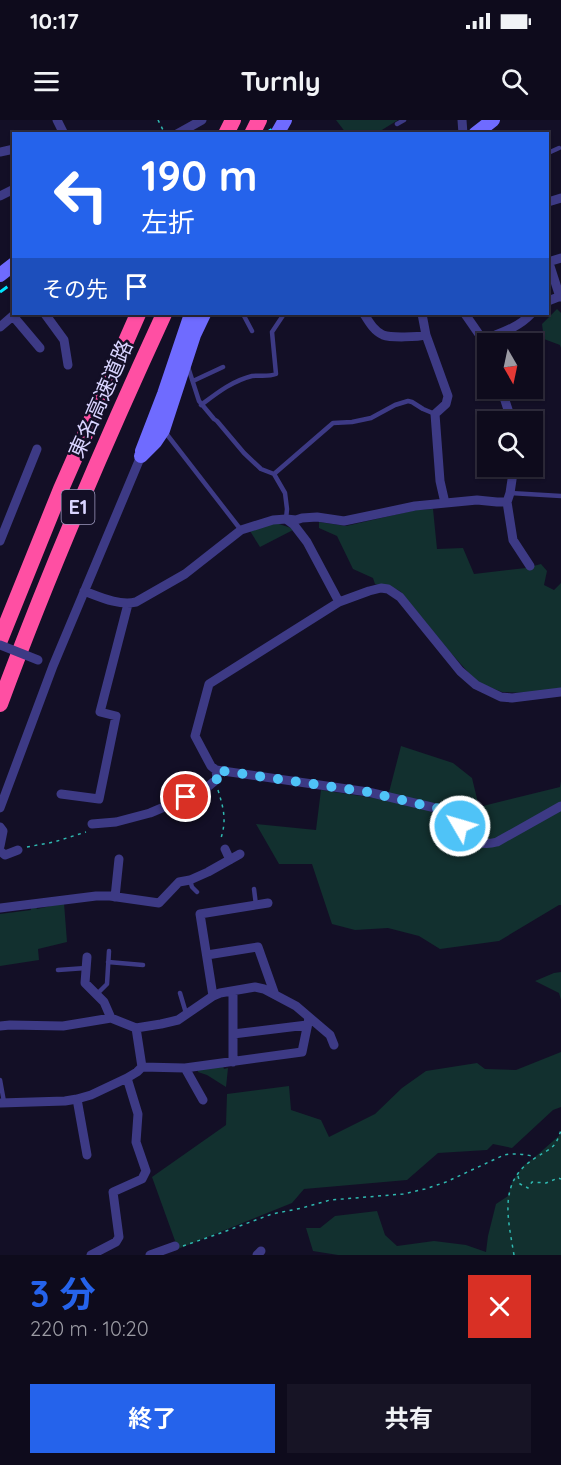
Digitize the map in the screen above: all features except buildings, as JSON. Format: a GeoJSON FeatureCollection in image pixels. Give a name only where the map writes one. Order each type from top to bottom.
{"type":"FeatureCollection","features":[{"type":"Feature","properties":{"kind":"highway","name":"東名高速道路"},"geometry":{"type":"LineString","coordinates":[[0,640],[61,489],[138,315]]}},
{"type":"Feature","properties":{"kind":"highway","name":"東名高速道路"},"geometry":{"type":"LineString","coordinates":[[0,704],[72,520],[113,423],[164,315]]}},
{"type":"Feature","properties":{"kind":"street"},"geometry":{"type":"LineString","coordinates":[[181,132],[202,120]]}},
{"type":"Feature","properties":{"kind":"street"},"geometry":{"type":"LineString","coordinates":[[478,132],[493,120]]}},
{"type":"Feature","properties":{"kind":"street"},"geometry":{"type":"LineString","coordinates":[[549,264],[560,297]]}},
{"type":"Feature","properties":{"kind":"street"},"geometry":{"type":"LineString","coordinates":[[0,275],[12,266]]}},
{"type":"Feature","properties":{"kind":"street"},"geometry":{"type":"LineString","coordinates":[[0,327],[14,315],[40,348]]}},
{"type":"Feature","properties":{"kind":"street"},"geometry":{"type":"LineString","coordinates":[[46,315],[64,340],[68,365]]}},
{"type":"Feature","properties":{"kind":"street"},"geometry":{"type":"LineString","coordinates":[[0,808],[53,666],[141,456],[191,315]]}},
{"type":"Feature","properties":{"kind":"street"},"geometry":{"type":"LineString","coordinates":[[141,456],[163,430],[194,334],[204,315]]}},
{"type":"Feature","properties":{"kind":"street"},"geometry":{"type":"LineString","coordinates":[[365,315],[371,326],[384,335],[417,337],[426,335]]}},
{"type":"Feature","properties":{"kind":"street"},"geometry":{"type":"LineString","coordinates":[[422,315],[426,335],[448,396],[446,404],[435,414],[440,481],[445,503]]}},
{"type":"Feature","properties":{"kind":"street"},"geometry":{"type":"LineString","coordinates":[[466,315],[478,333]]}},
{"type":"Feature","properties":{"kind":"street"},"geometry":{"type":"LineString","coordinates":[[501,333],[524,322],[530,315]]}},
{"type":"Feature","properties":{"kind":"street"},"geometry":{"type":"LineString","coordinates":[[0,541],[37,449]]}},
{"type":"Feature","properties":{"kind":"street"},"geometry":{"type":"LineString","coordinates":[[512,477],[509,498],[513,540],[522,544],[530,566]]}},
{"type":"Feature","properties":{"kind":"street"},"geometry":{"type":"LineString","coordinates":[[84,591],[128,604],[145,598],[185,574],[241,530],[273,520],[317,517],[344,521],[415,506],[477,500],[497,502],[509,498]]}},
{"type":"Feature","properties":{"kind":"street"},"geometry":{"type":"LineString","coordinates":[[286,519],[294,525],[307,542],[339,602]]}},
{"type":"Feature","properties":{"kind":"street"},"geometry":{"type":"LineString","coordinates":[[561,692],[512,698],[501,697],[476,686],[460,671],[400,597],[388,589],[381,588],[339,602],[209,684],[195,736],[211,766],[216,770],[368,792],[444,810],[453,816],[467,836],[478,843],[488,845],[497,843],[561,806]]}},
{"type":"Feature","properties":{"kind":"street"},"geometry":{"type":"LineString","coordinates":[[61,794],[99,799],[116,716],[100,712],[128,604]]}},
{"type":"Feature","properties":{"kind":"street"},"geometry":{"type":"LineString","coordinates":[[0,645],[53,666]]}},
{"type":"Feature","properties":{"kind":"street"},"geometry":{"type":"LineString","coordinates":[[89,828],[150,813],[204,790],[217,779],[216,770]]}},
{"type":"Feature","properties":{"kind":"street"},"geometry":{"type":"LineString","coordinates":[[0,828],[3,831],[0,846]]}},
{"type":"Feature","properties":{"kind":"street"},"geometry":{"type":"LineString","coordinates":[[225,849],[230,860]]}},
{"type":"Feature","properties":{"kind":"street"},"geometry":{"type":"LineString","coordinates":[[0,851],[5,855],[19,850]]}},
{"type":"Feature","properties":{"kind":"street"},"geometry":{"type":"LineString","coordinates":[[0,908],[96,896],[159,903],[178,882],[208,873],[240,855]]}},
{"type":"Feature","properties":{"kind":"street"},"geometry":{"type":"LineString","coordinates":[[115,897],[119,859]]}},
{"type":"Feature","properties":{"kind":"street"},"geometry":{"type":"LineString","coordinates":[[213,996],[200,914],[268,903]]}},
{"type":"Feature","properties":{"kind":"street"},"geometry":{"type":"LineString","coordinates":[[207,956],[258,947],[275,995]]}},
{"type":"Feature","properties":{"kind":"street"},"geometry":{"type":"LineString","coordinates":[[87,957],[85,983],[104,1002],[111,1018]]}},
{"type":"Feature","properties":{"kind":"street"},"geometry":{"type":"LineString","coordinates":[[0,1026],[63,1026],[111,1018],[136,1028],[178,1020],[213,996],[255,987],[264,989],[296,1006],[308,1021],[330,1035],[334,1045]]}},
{"type":"Feature","properties":{"kind":"street"},"geometry":{"type":"LineString","coordinates":[[232,991],[233,1062]]}},
{"type":"Feature","properties":{"kind":"street"},"geometry":{"type":"LineString","coordinates":[[232,1034],[308,1021]]}},
{"type":"Feature","properties":{"kind":"street"},"geometry":{"type":"LineString","coordinates":[[142,1066],[185,1068],[302,1052],[308,1021]]}},
{"type":"Feature","properties":{"kind":"street"},"geometry":{"type":"LineString","coordinates":[[2,1102],[77,1099],[91,1095],[138,1072],[142,1066],[136,1028]]}},
{"type":"Feature","properties":{"kind":"street"},"geometry":{"type":"LineString","coordinates":[[185,1068],[203,1100]]}},
{"type":"Feature","properties":{"kind":"street"},"geometry":{"type":"LineString","coordinates":[[91,1255],[116,1242],[119,1237],[113,1192],[142,1179],[146,1171],[136,1142],[138,1114],[127,1078]]}},
{"type":"Feature","properties":{"kind":"street"},"geometry":{"type":"LineString","coordinates":[[77,1099],[87,1155]]}},
{"type":"Feature","properties":{"kind":"street"},"geometry":{"type":"LineString","coordinates":[[84,1143],[95,1140]]}},
{"type":"Feature","properties":{"kind":"street"},"geometry":{"type":"LineString","coordinates":[[156,1254],[175,1246]]}},
{"type":"Feature","properties":{"kind":"lane"},"geometry":{"type":"LineString","coordinates":[[398,124],[404,120]]}},
{"type":"Feature","properties":{"kind":"lane"},"geometry":{"type":"LineString","coordinates":[[549,153],[559,148]]}},
{"type":"Feature","properties":{"kind":"lane"},"geometry":{"type":"LineString","coordinates":[[244,315],[252,331]]}},
{"type":"Feature","properties":{"kind":"lane"},"geometry":{"type":"LineString","coordinates":[[201,405],[223,388],[244,379],[276,374],[272,332],[283,315]]}},
{"type":"Feature","properties":{"kind":"lane"},"geometry":{"type":"LineString","coordinates":[[184,365],[188,367],[201,405],[244,453],[261,469],[274,474],[285,493],[286,519]]}},
{"type":"Feature","properties":{"kind":"lane"},"geometry":{"type":"LineString","coordinates":[[193,381],[223,367]]}},
{"type":"Feature","properties":{"kind":"lane"},"geometry":{"type":"LineString","coordinates":[[274,474],[333,423],[371,418],[408,401],[435,414]]}},
{"type":"Feature","properties":{"kind":"lane"},"geometry":{"type":"LineString","coordinates":[[163,430],[241,530]]}},
{"type":"Feature","properties":{"kind":"lane"},"geometry":{"type":"LineString","coordinates":[[509,498],[561,496]]}},
{"type":"Feature","properties":{"kind":"lane"},"geometry":{"type":"LineString","coordinates":[[190,880],[192,888],[197,892]]}},
{"type":"Feature","properties":{"kind":"lane"},"geometry":{"type":"LineString","coordinates":[[254,889],[256,905]]}},
{"type":"Feature","properties":{"kind":"lane"},"geometry":{"type":"LineString","coordinates":[[97,994],[107,984],[109,951]]}},
{"type":"Feature","properties":{"kind":"lane"},"geometry":{"type":"LineString","coordinates":[[108,962],[143,965]]}},
{"type":"Feature","properties":{"kind":"lane"},"geometry":{"type":"LineString","coordinates":[[58,970],[86,968]]}},
{"type":"Feature","properties":{"kind":"lane"},"geometry":{"type":"LineString","coordinates":[[180,993],[187,1016]]}},
{"type":"Feature","properties":{"kind":"lane"},"geometry":{"type":"LineString","coordinates":[[0,1080],[2,1102]]}},
{"type":"Feature","properties":{"kind":"path"},"geometry":{"type":"LineString","coordinates":[[217,786],[225,819],[224,832]]}},
{"type":"Feature","properties":{"kind":"path"},"geometry":{"type":"LineString","coordinates":[[19,850],[54,842],[89,828]]}},
{"type":"Feature","properties":{"kind":"path"},"geometry":{"type":"LineString","coordinates":[[514,1255],[507,1210],[512,1182],[523,1166],[558,1142],[561,1130]]}},
{"type":"Feature","properties":{"kind":"path"},"geometry":{"type":"LineString","coordinates":[[175,1246],[185,1245],[272,1214],[330,1200],[403,1194],[425,1189],[446,1182],[504,1155],[535,1157]]}},
{"type":"Feature","properties":{"kind":"path"},"geometry":{"type":"LineString","coordinates":[[517,1175],[520,1184],[528,1188],[532,1182],[546,1183],[561,1179]]}},
{"type":"Feature","properties":{"kind":"green space"},"geometry":{"type":"Polygon","coordinates":[[[336,120],[398,120],[379,132],[345,132],[336,120]]]}},
{"type":"Feature","properties":{"kind":"green space"},"geometry":{"type":"Polygon","coordinates":[[[557,309],[561,313],[561,348],[560,345],[544,339],[542,324],[557,309]]]}},
{"type":"Feature","properties":{"kind":"green space"},"geometry":{"type":"Polygon","coordinates":[[[433,509],[437,549],[463,548],[474,574],[541,564],[547,571],[544,585],[554,590],[561,583],[561,688],[527,693],[502,692],[477,682],[401,592],[375,584],[373,578],[353,569],[337,536],[319,528],[319,522],[346,526],[416,510],[433,509]]]}},
{"type":"Feature","properties":{"kind":"green space"},"geometry":{"type":"Polygon","coordinates":[[[276,523],[293,530],[260,547],[250,531],[276,523]]]}},
{"type":"Feature","properties":{"kind":"green space"},"geometry":{"type":"Polygon","coordinates":[[[401,746],[453,763],[472,778],[479,807],[560,787],[561,781],[561,905],[499,941],[440,949],[419,936],[388,928],[355,930],[332,924],[312,864],[279,864],[256,824],[316,830],[321,790],[387,800],[401,746]]]}},
{"type":"Feature","properties":{"kind":"green space"},"geometry":{"type":"Polygon","coordinates":[[[64,903],[67,942],[38,949],[39,960],[0,966],[0,914],[64,903]]]}},
{"type":"Feature","properties":{"kind":"green space"},"geometry":{"type":"Polygon","coordinates":[[[561,972],[561,1000],[559,993],[535,981],[561,972]]]}},
{"type":"Feature","properties":{"kind":"green space"},"geometry":{"type":"Polygon","coordinates":[[[561,1052],[561,1107],[553,1110],[512,1148],[493,1144],[487,1150],[438,1153],[407,1180],[304,1189],[292,1203],[178,1249],[152,1177],[226,1125],[227,1094],[289,1086],[291,1110],[321,1120],[329,1137],[375,1114],[402,1088],[426,1071],[477,1063],[485,1069],[516,1070],[561,1052]]]}},
{"type":"Feature","properties":{"kind":"green space"},"geometry":{"type":"Polygon","coordinates":[[[223,1066],[224,1069],[228,1068],[226,1087],[198,1072],[198,1070],[223,1066]]]}},
{"type":"Feature","properties":{"kind":"green space"},"geometry":{"type":"Polygon","coordinates":[[[561,1134],[561,1255],[338,1255],[313,1251],[306,1228],[320,1228],[335,1216],[377,1211],[385,1235],[397,1246],[434,1241],[466,1245],[486,1252],[496,1204],[508,1196],[512,1182],[523,1166],[561,1134]]]}},
{"type":"Feature","properties":{"kind":"railway"},"geometry":{"type":"LineString","coordinates":[[267,132],[288,120]]}},
{"type":"Feature","properties":{"kind":"railway"},"geometry":{"type":"LineString","coordinates":[[0,292],[12,283]]}},
{"type":"Feature","properties":{"kind":"route"},"geometry":{"type":"LineString","coordinates":[[186,797],[204,790],[217,779],[216,770],[368,792],[444,810],[453,816],[460,826]]}}]}
